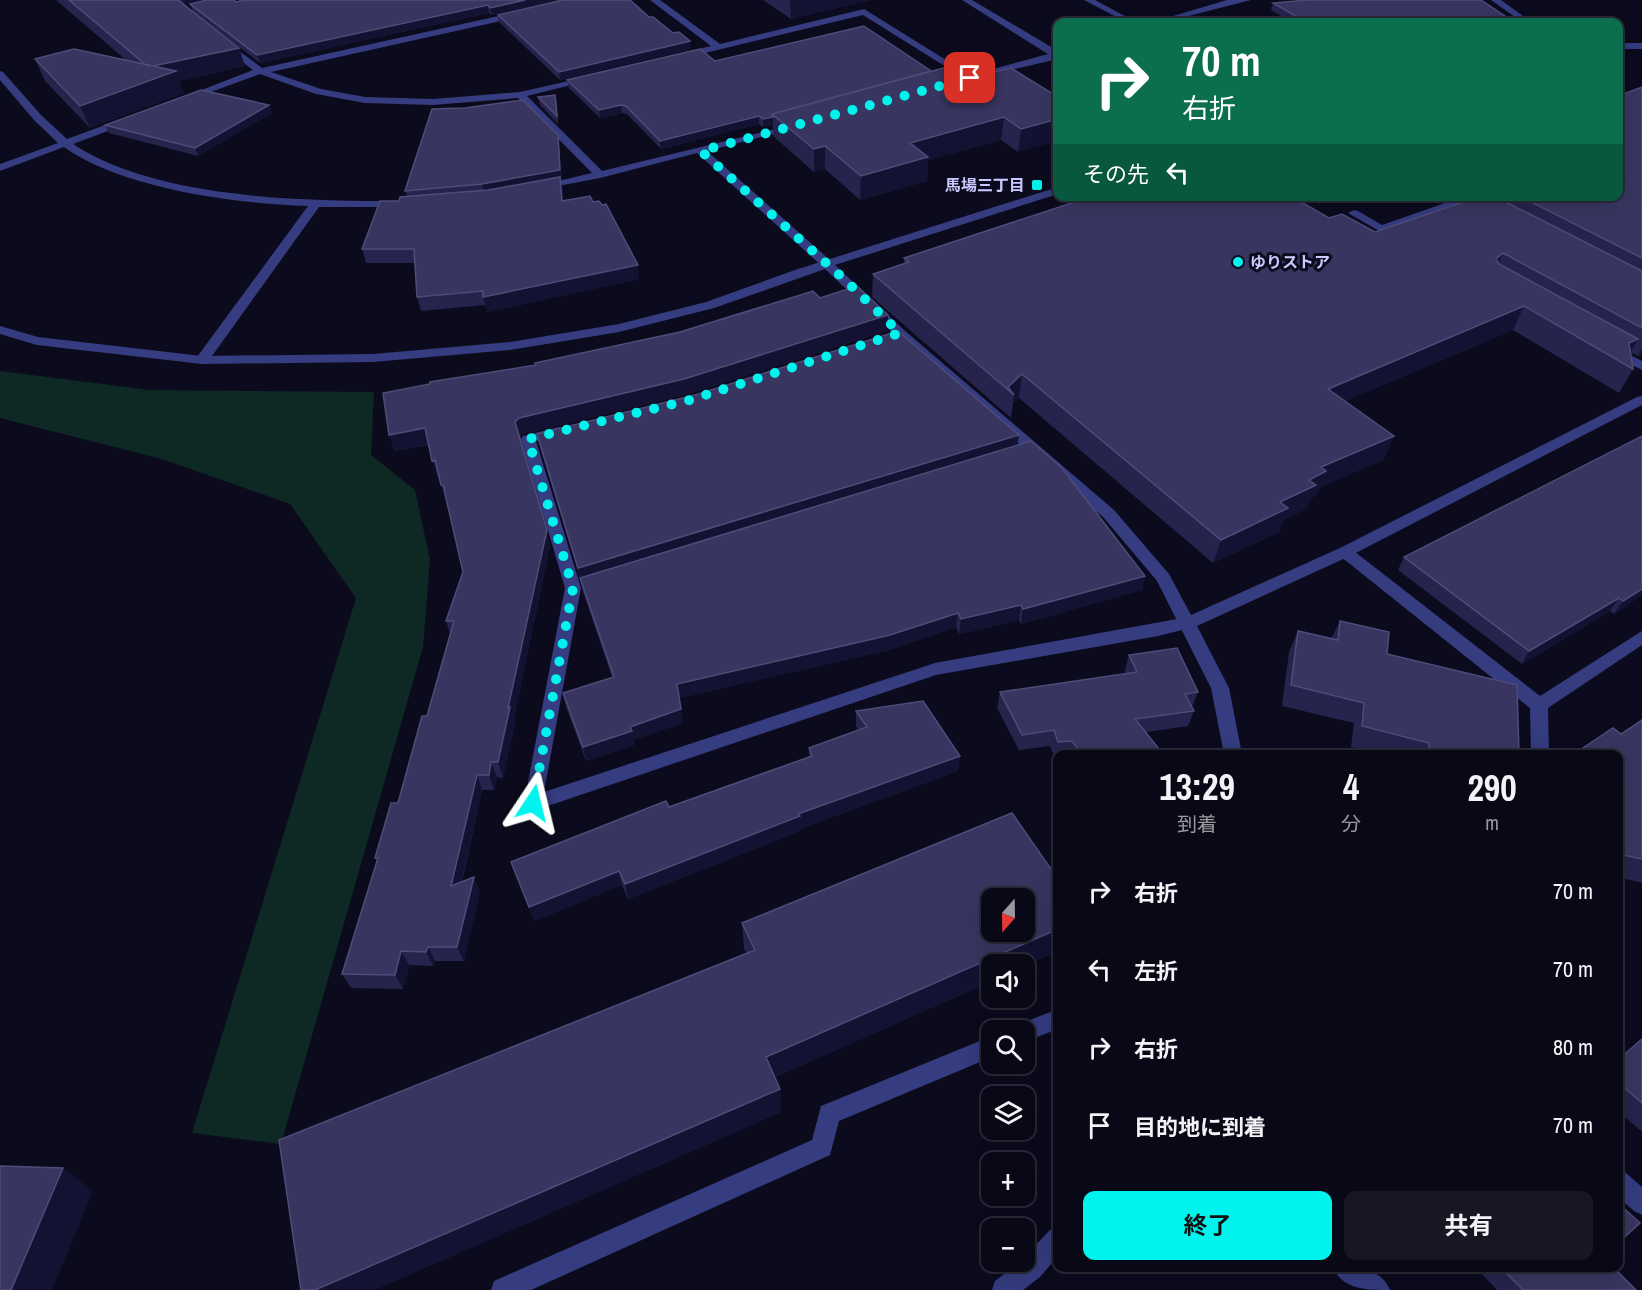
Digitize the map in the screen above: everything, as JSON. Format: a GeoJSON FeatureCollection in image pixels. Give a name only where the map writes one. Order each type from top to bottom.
{"type":"FeatureCollection","features":[{"type":"Feature","properties":{"kind":"street"},"geometry":{"type":"LineString","coordinates":[[654,0],[718,47]]}},
{"type":"Feature","properties":{"kind":"street"},"geometry":{"type":"LineString","coordinates":[[966,0],[1053,53]]}},
{"type":"Feature","properties":{"kind":"street"},"geometry":{"type":"LineString","coordinates":[[1088,0],[1124,18]]}},
{"type":"Feature","properties":{"kind":"street"},"geometry":{"type":"LineString","coordinates":[[1171,18],[1229,2],[1247,0]]}},
{"type":"Feature","properties":{"kind":"street"},"geometry":{"type":"LineString","coordinates":[[1495,0],[1521,18]]}},
{"type":"Feature","properties":{"kind":"street"},"geometry":{"type":"LineString","coordinates":[[173,103],[260,71],[537,10]]}},
{"type":"Feature","properties":{"kind":"street"},"geometry":{"type":"LineString","coordinates":[[671,58],[864,12],[964,79],[1053,56]]}},
{"type":"Feature","properties":{"kind":"street"},"geometry":{"type":"LineString","coordinates":[[214,36],[260,71],[319,92],[364,100],[433,102],[520,95],[601,75]]}},
{"type":"Feature","properties":{"kind":"street"},"geometry":{"type":"LineString","coordinates":[[1623,46],[1642,45]]}},
{"type":"Feature","properties":{"kind":"street"},"geometry":{"type":"LineString","coordinates":[[0,74],[65,143],[83,156],[179,188],[239,199],[315,205],[416,203]]}},
{"type":"Feature","properties":{"kind":"street"},"geometry":{"type":"LineString","coordinates":[[520,95],[600,176]]}},
{"type":"Feature","properties":{"kind":"street"},"geometry":{"type":"LineString","coordinates":[[0,168],[141,115]]}},
{"type":"Feature","properties":{"kind":"street"},"geometry":{"type":"LineString","coordinates":[[531,190],[600,176],[802,123]]}},
{"type":"Feature","properties":{"kind":"street"},"geometry":{"type":"LineString","coordinates":[[701,151],[827,264],[895,334],[1033,447],[1109,514],[1163,578],[1188,623],[1220,688],[1232,750]]}},
{"type":"Feature","properties":{"kind":"street"},"geometry":{"type":"LineString","coordinates":[[0,330],[37,341],[202,360],[373,358],[510,346],[619,328],[710,305],[827,264],[1053,192]]}},
{"type":"Feature","properties":{"kind":"street"},"geometry":{"type":"LineString","coordinates":[[1354,213],[1381,229],[1459,201]]}},
{"type":"Feature","properties":{"kind":"street"},"geometry":{"type":"LineString","coordinates":[[1464,201],[1494,217]]}},
{"type":"Feature","properties":{"kind":"street"},"geometry":{"type":"LineString","coordinates":[[202,360],[315,205]]}},
{"type":"Feature","properties":{"kind":"street"},"geometry":{"type":"LineString","coordinates":[[1603,344],[1642,366]]}},
{"type":"Feature","properties":{"kind":"street"},"geometry":{"type":"LineString","coordinates":[[572,428],[528,439],[578,586],[533,803],[935,669],[1188,623],[1345,552],[1640,403]]}},
{"type":"Feature","properties":{"kind":"street"},"geometry":{"type":"LineString","coordinates":[[1011,454],[1033,447]]}},
{"type":"Feature","properties":{"kind":"street"},"geometry":{"type":"LineString","coordinates":[[1345,552],[1539,705]]}},
{"type":"Feature","properties":{"kind":"street"},"geometry":{"type":"LineString","coordinates":[[1539,705],[1642,637]]}},
{"type":"Feature","properties":{"kind":"street"},"geometry":{"type":"LineString","coordinates":[[1539,705],[1540,750]]}},
{"type":"Feature","properties":{"kind":"street"},"geometry":{"type":"LineString","coordinates":[[1035,1027],[1053,1020]]}},
{"type":"Feature","properties":{"kind":"street"},"geometry":{"type":"LineString","coordinates":[[503,1290],[822,1147],[829,1114],[981,1051]]}},
{"type":"Feature","properties":{"kind":"street"},"geometry":{"type":"LineString","coordinates":[[1623,1186],[1642,1203]]}},
{"type":"Feature","properties":{"kind":"street"},"geometry":{"type":"LineString","coordinates":[[1004,1290],[1031,1268],[1053,1244]]}},
{"type":"Feature","properties":{"kind":"street"},"geometry":{"type":"LineString","coordinates":[[1351,1272],[1378,1290]]}},
{"type":"Feature","properties":{"kind":"green space"},"geometry":{"type":"Polygon","coordinates":[[[0,371],[150,390],[374,392],[371,455],[415,490],[430,560],[423,647],[281,1144],[192,1133],[356,598],[290,504],[162,459],[0,418],[0,371]]]}},
{"type":"Feature","properties":{"kind":"building"},"geometry":{"type":"Polygon","coordinates":[[[69,0],[178,0],[239,48],[153,66],[146,65],[69,0]]]}},
{"type":"Feature","properties":{"kind":"building"},"geometry":{"type":"Polygon","coordinates":[[[207,0],[234,0],[236,2],[245,0],[525,0],[490,8],[488,5],[257,55],[190,4],[207,0]]]}},
{"type":"Feature","properties":{"kind":"building"},"geometry":{"type":"Polygon","coordinates":[[[563,0],[630,0],[649,17],[653,17],[673,33],[679,32],[690,41],[559,72],[498,15],[563,0]]]}},
{"type":"Feature","properties":{"kind":"building"},"geometry":{"type":"Polygon","coordinates":[[[1308,0],[1481,0],[1508,18],[1299,18],[1273,3],[1308,0]]]}},
{"type":"Feature","properties":{"kind":"building"},"geometry":{"type":"Polygon","coordinates":[[[864,26],[931,71],[772,114],[773,117],[763,119],[759,116],[660,141],[626,106],[599,110],[567,80],[700,49],[715,61],[864,26]]]}},
{"type":"Feature","properties":{"kind":"building"},"geometry":{"type":"Polygon","coordinates":[[[74,49],[176,71],[80,106],[35,59],[74,49]]]}},
{"type":"Feature","properties":{"kind":"building"},"geometry":{"type":"Polygon","coordinates":[[[947,67],[966,79],[1011,68],[1053,94],[1053,120],[1021,129],[1004,117],[910,143],[928,157],[861,176],[825,146],[814,149],[772,114],[947,67]]]}},
{"type":"Feature","properties":{"kind":"building"},"geometry":{"type":"Polygon","coordinates":[[[1642,87],[1642,258],[1529,201],[1623,201],[1623,94],[1642,87]]]}},
{"type":"Feature","properties":{"kind":"building"},"geometry":{"type":"Polygon","coordinates":[[[201,90],[269,105],[195,148],[105,125],[201,90]]]}},
{"type":"Feature","properties":{"kind":"building"},"geometry":{"type":"Polygon","coordinates":[[[555,95],[557,116],[538,97],[555,95]]]}},
{"type":"Feature","properties":{"kind":"building"},"geometry":{"type":"Polygon","coordinates":[[[523,100],[558,135],[560,170],[482,184],[405,191],[432,109],[465,108],[523,100]]]}},
{"type":"Feature","properties":{"kind":"building"},"geometry":{"type":"Polygon","coordinates":[[[560,177],[562,201],[590,196],[593,202],[599,201],[602,205],[606,204],[638,265],[483,297],[483,291],[417,297],[414,249],[362,249],[380,201],[399,201],[400,197],[488,190],[560,177]]]}},
{"type":"Feature","properties":{"kind":"building"},"geometry":{"type":"Polygon","coordinates":[[[1078,201],[1300,201],[1329,218],[1342,214],[1375,232],[1466,201],[1504,201],[1642,271],[1642,328],[1503,253],[1496,259],[1499,264],[1638,339],[1629,343],[1633,369],[1524,306],[1328,389],[1394,436],[1321,467],[1326,471],[1309,480],[1316,485],[1280,502],[1288,508],[1221,540],[1022,374],[1008,387],[1014,395],[873,274],[909,262],[904,258],[1078,201]]]}},
{"type":"Feature","properties":{"kind":"building"},"geometry":{"type":"Polygon","coordinates":[[[857,286],[888,315],[684,379],[519,418],[515,422],[547,530],[498,762],[491,762],[489,775],[477,775],[451,886],[474,877],[457,947],[428,947],[426,952],[401,951],[395,975],[342,974],[378,858],[375,858],[391,803],[398,803],[422,716],[427,716],[454,621],[446,621],[463,572],[443,485],[441,485],[435,460],[432,461],[425,428],[389,435],[383,393],[430,384],[430,382],[536,365],[535,363],[680,332],[813,291],[820,298],[857,286]]]}},
{"type":"Feature","properties":{"kind":"building"},"geometry":{"type":"Polygon","coordinates":[[[898,331],[1019,435],[578,568],[537,434],[695,395],[898,331]]]}},
{"type":"Feature","properties":{"kind":"building"},"geometry":{"type":"Polygon","coordinates":[[[1642,436],[1642,589],[1623,601],[1619,598],[1529,651],[1404,557],[1642,436]]]}},
{"type":"Feature","properties":{"kind":"building"},"geometry":{"type":"Polygon","coordinates":[[[1031,441],[1061,467],[1145,576],[1023,609],[1021,605],[961,619],[958,613],[890,635],[677,684],[681,709],[630,727],[632,731],[583,747],[563,693],[614,677],[580,578],[1031,441]]]}},
{"type":"Feature","properties":{"kind":"building"},"geometry":{"type":"Polygon","coordinates":[[[1340,621],[1389,632],[1387,654],[1517,685],[1519,750],[1429,750],[1429,743],[1362,726],[1364,703],[1291,685],[1298,631],[1338,640],[1340,621]]]}},
{"type":"Feature","properties":{"kind":"building"},"geometry":{"type":"Polygon","coordinates":[[[1177,648],[1198,692],[1185,694],[1194,711],[1135,719],[1160,750],[1079,750],[1072,741],[1058,742],[1054,730],[1022,735],[1000,692],[1137,672],[1129,655],[1177,648]]]}},
{"type":"Feature","properties":{"kind":"building"},"geometry":{"type":"Polygon","coordinates":[[[923,701],[960,756],[798,814],[800,816],[625,884],[619,871],[529,907],[511,862],[666,801],[669,807],[812,756],[809,748],[867,727],[856,711],[923,701]]]}},
{"type":"Feature","properties":{"kind":"building"},"geometry":{"type":"Polygon","coordinates":[[[1642,720],[1642,859],[1623,855],[1623,750],[1580,750],[1613,728],[1621,734],[1642,720]]]}},
{"type":"Feature","properties":{"kind":"building"},"geometry":{"type":"Polygon","coordinates":[[[1012,813],[1053,872],[1053,931],[1035,939],[1035,888],[981,888],[981,942],[1028,942],[1001,954],[981,954],[981,963],[766,1057],[780,1089],[315,1290],[301,1290],[279,1140],[755,950],[742,923],[1012,813]]]}},
{"type":"Feature","properties":{"kind":"building"},"geometry":{"type":"Polygon","coordinates":[[[1642,1039],[1642,1103],[1623,1086],[1623,1056],[1642,1039]]]}},
{"type":"Feature","properties":{"kind":"building"},"geometry":{"type":"Polygon","coordinates":[[[0,1166],[63,1168],[11,1290],[0,1290],[0,1166]]]}},
{"type":"Feature","properties":{"kind":"building"},"geometry":{"type":"Polygon","coordinates":[[[1623,1208],[1640,1223],[1623,1238],[1623,1208]]]}},
{"type":"Feature","properties":{"kind":"building"},"geometry":{"type":"Polygon","coordinates":[[[1505,1272],[1618,1272],[1636,1290],[1523,1290],[1505,1272]]]}},
{"type":"Feature","properties":{"kind":"place","name":"馬場三丁目"},"geometry":{"type":"Point","coordinates":[1037,185]}},
{"type":"Feature","properties":{"kind":"place","name":"ゆりストア"},"geometry":{"type":"Point","coordinates":[1238,262]}},
{"type":"Feature","properties":{"kind":"route"},"geometry":{"type":"LineString","coordinates":[[533,803],[573,588],[528,439],[690,400],[900,333],[807,245],[701,151],[970,78]]}}]}
